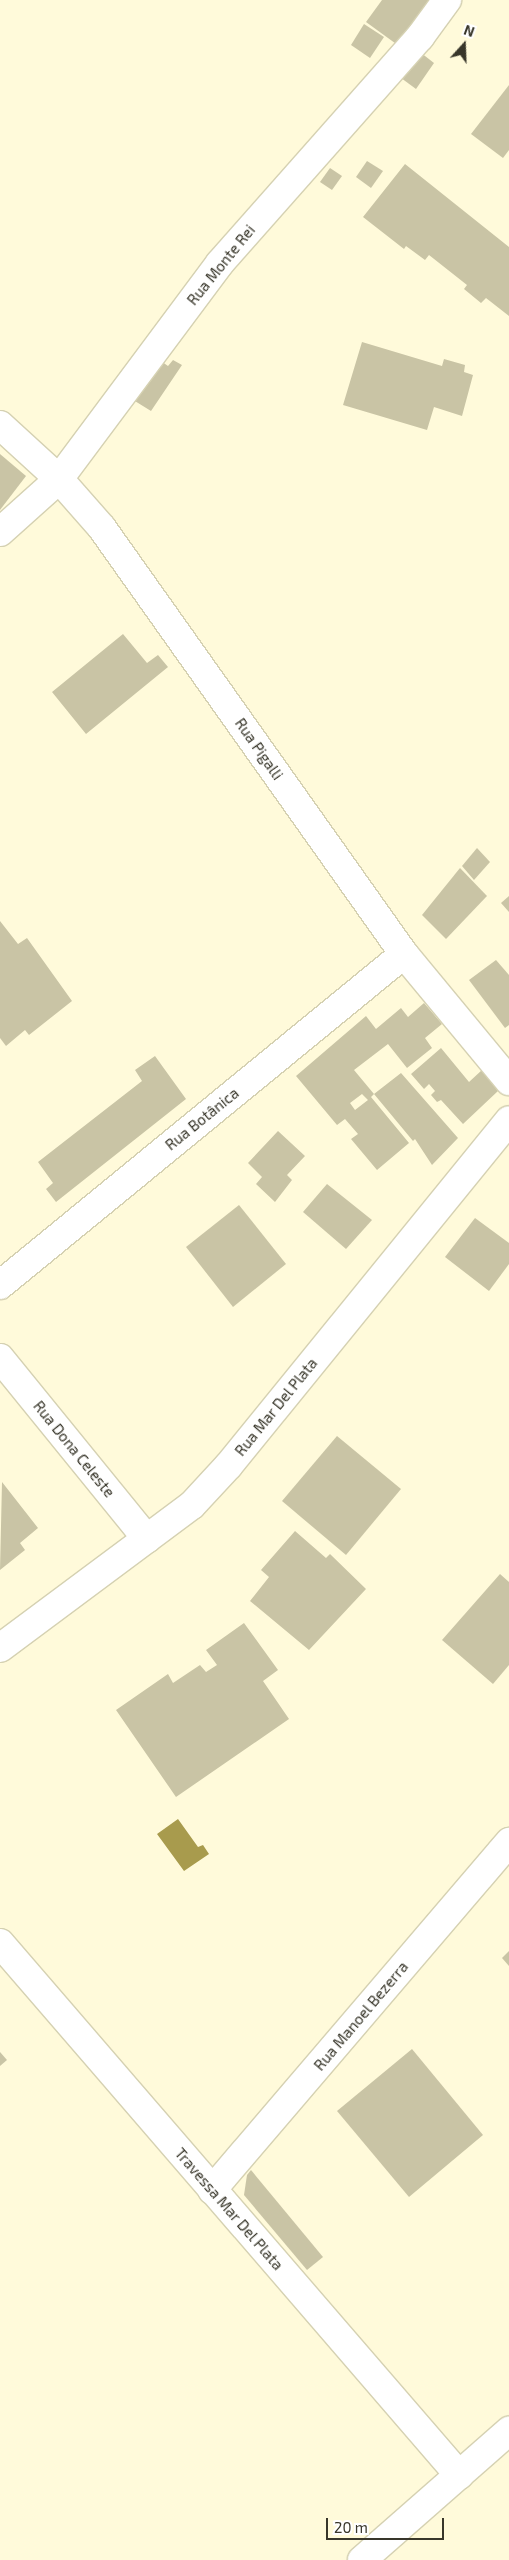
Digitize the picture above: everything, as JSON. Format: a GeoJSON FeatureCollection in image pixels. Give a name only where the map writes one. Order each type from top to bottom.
{"type":"FeatureCollection","features":[{"type":"Feature","properties":{"kind":"street","name":"Rua Monte Rei"},"geometry":{"type":"LineString","coordinates":[[0,532],[59,478],[220,264],[420,37],[447,0]]}},
{"type":"Feature","properties":{"kind":"street","name":"Rua Pigalli"},"geometry":{"type":"LineString","coordinates":[[0,425],[59,478],[102,528],[404,954],[509,1081]]}},
{"type":"Feature","properties":{"kind":"street","name":"Rua Botânica"},"geometry":{"type":"LineString","coordinates":[[0,1284],[404,954]]}},
{"type":"Feature","properties":{"kind":"street","name":"Rua Mar Del Plata"},"geometry":{"type":"LineString","coordinates":[[0,1648],[192,1505],[229,1465],[509,1120]]}},
{"type":"Feature","properties":{"kind":"street","name":"Rua Dona Celeste"},"geometry":{"type":"LineString","coordinates":[[0,1358],[147,1539]]}},
{"type":"Feature","properties":{"kind":"street","name":"Rua Manoel Bezerra"},"geometry":{"type":"LineString","coordinates":[[212,2190],[509,1842]]}},
{"type":"Feature","properties":{"kind":"street","name":"Travessa Mar Del Plata"},"geometry":{"type":"LineString","coordinates":[[0,1942],[459,2475]]}},
{"type":"Feature","properties":{"kind":"street"},"geometry":{"type":"LineString","coordinates":[[362,2560],[509,2431]]}},
{"type":"Feature","properties":{"kind":"shaded area"},"geometry":{"type":"Polygon","coordinates":[[[178,1819],[198,1847],[203,1845],[209,1854],[184,1871],[157,1834],[178,1819]]]}},
{"type":"Feature","properties":{"kind":"building"},"geometry":{"type":"Polygon","coordinates":[[[382,0],[436,0],[399,46],[366,22],[382,0]]]}},
{"type":"Feature","properties":{"kind":"building"},"geometry":{"type":"Polygon","coordinates":[[[364,24],[384,37],[370,58],[351,45],[364,24]]]}},
{"type":"Feature","properties":{"kind":"building"},"geometry":{"type":"Polygon","coordinates":[[[416,49],[434,63],[416,89],[397,75],[416,49]]]}},
{"type":"Feature","properties":{"kind":"building"},"geometry":{"type":"Polygon","coordinates":[[[509,85],[509,150],[503,158],[471,134],[509,85]]]}},
{"type":"Feature","properties":{"kind":"building"},"geometry":{"type":"Polygon","coordinates":[[[367,161],[383,171],[371,188],[356,177],[367,161]]]}},
{"type":"Feature","properties":{"kind":"building"},"geometry":{"type":"Polygon","coordinates":[[[405,164],[509,247],[509,316],[486,298],[481,303],[464,289],[467,285],[429,255],[425,260],[406,246],[404,249],[363,217],[405,164]]]}},
{"type":"Feature","properties":{"kind":"building"},"geometry":{"type":"Polygon","coordinates":[[[330,168],[342,176],[332,190],[320,182],[330,168]]]}},
{"type":"Feature","properties":{"kind":"building"},"geometry":{"type":"Polygon","coordinates":[[[362,342],[442,366],[444,359],[465,365],[464,372],[473,375],[462,416],[434,407],[427,430],[343,405],[362,342]]]}},
{"type":"Feature","properties":{"kind":"building"},"geometry":{"type":"Polygon","coordinates":[[[158,359],[168,366],[173,360],[182,365],[151,411],[130,398],[158,359]]]}},
{"type":"Feature","properties":{"kind":"building"},"geometry":{"type":"Polygon","coordinates":[[[0,454],[26,476],[0,510],[0,454]]]}},
{"type":"Feature","properties":{"kind":"building"},"geometry":{"type":"Polygon","coordinates":[[[123,634],[147,663],[158,655],[168,667],[86,734],[52,692],[123,634]]]}},
{"type":"Feature","properties":{"kind":"building"},"geometry":{"type":"Polygon","coordinates":[[[477,848],[490,862],[474,880],[462,866],[477,848]]]}},
{"type":"Feature","properties":{"kind":"building"},"geometry":{"type":"Polygon","coordinates":[[[460,868],[487,896],[446,939],[422,915],[460,868]]]}},
{"type":"Feature","properties":{"kind":"building"},"geometry":{"type":"Polygon","coordinates":[[[509,896],[509,912],[501,903],[509,896]]]}},
{"type":"Feature","properties":{"kind":"building"},"geometry":{"type":"Polygon","coordinates":[[[0,921],[18,944],[27,938],[72,1001],[29,1035],[25,1030],[6,1046],[0,1038],[0,921]]]}},
{"type":"Feature","properties":{"kind":"building"},"geometry":{"type":"Polygon","coordinates":[[[496,960],[509,975],[509,1025],[505,1028],[469,980],[496,960]]]}},
{"type":"Feature","properties":{"kind":"building"},"geometry":{"type":"Polygon","coordinates":[[[424,1003],[442,1024],[425,1038],[432,1048],[407,1068],[388,1044],[354,1070],[374,1094],[371,1097],[409,1143],[377,1170],[351,1139],[358,1134],[345,1119],[337,1125],[296,1076],[366,1016],[376,1029],[401,1008],[408,1017],[424,1003]],[[362,1094],[350,1103],[355,1110],[368,1100],[362,1094]]]}},
{"type":"Feature","properties":{"kind":"building"},"geometry":{"type":"Polygon","coordinates":[[[441,1048],[469,1082],[482,1070],[498,1091],[463,1124],[441,1100],[437,1102],[431,1095],[435,1091],[429,1084],[424,1089],[411,1074],[441,1048]]]}},
{"type":"Feature","properties":{"kind":"building"},"geometry":{"type":"Polygon","coordinates":[[[155,1056],[186,1099],[56,1202],[46,1189],[53,1183],[38,1162],[142,1081],[135,1070],[155,1056]]]}},
{"type":"Feature","properties":{"kind":"building"},"geometry":{"type":"Polygon","coordinates":[[[401,1073],[458,1138],[432,1165],[415,1139],[413,1141],[374,1094],[401,1073]]]}},
{"type":"Feature","properties":{"kind":"building"},"geometry":{"type":"Polygon","coordinates":[[[278,1131],[305,1156],[287,1175],[292,1180],[275,1202],[256,1184],[262,1177],[248,1163],[278,1131]]]}},
{"type":"Feature","properties":{"kind":"building"},"geometry":{"type":"Polygon","coordinates":[[[327,1184],[372,1220],[346,1249],[303,1212],[327,1184]]]}},
{"type":"Feature","properties":{"kind":"building"},"geometry":{"type":"Polygon","coordinates":[[[239,1205],[286,1264],[233,1307],[186,1247],[239,1205]]]}},
{"type":"Feature","properties":{"kind":"building"},"geometry":{"type":"Polygon","coordinates":[[[475,1218],[509,1243],[509,1264],[489,1291],[445,1257],[475,1218]]]}},
{"type":"Feature","properties":{"kind":"building"},"geometry":{"type":"Polygon","coordinates":[[[337,1436],[401,1489],[346,1555],[282,1501],[337,1436]]]}},
{"type":"Feature","properties":{"kind":"building"},"geometry":{"type":"Polygon","coordinates":[[[2,1482],[38,1528],[20,1543],[25,1550],[0,1570],[2,1482]]]}},
{"type":"Feature","properties":{"kind":"building"},"geometry":{"type":"Polygon","coordinates":[[[295,1531],[326,1558],[330,1554],[366,1589],[309,1650],[250,1601],[269,1577],[261,1570],[295,1531]]]}},
{"type":"Feature","properties":{"kind":"building"},"geometry":{"type":"Polygon","coordinates":[[[500,1574],[509,1582],[509,1665],[493,1684],[442,1640],[500,1574]]]}},
{"type":"Feature","properties":{"kind":"building"},"geometry":{"type":"Polygon","coordinates":[[[244,1623],[278,1670],[263,1681],[289,1719],[176,1797],[116,1710],[168,1674],[173,1683],[200,1665],[206,1672],[217,1665],[206,1650],[244,1623]]]}},
{"type":"Feature","properties":{"kind":"building"},"geometry":{"type":"Polygon","coordinates":[[[509,1951],[509,1966],[502,1958],[509,1951]]]}},
{"type":"Feature","properties":{"kind":"building"},"geometry":{"type":"Polygon","coordinates":[[[412,2049],[483,2135],[409,2197],[337,2111],[412,2049]]]}},
{"type":"Feature","properties":{"kind":"building"},"geometry":{"type":"Polygon","coordinates":[[[0,2052],[7,2060],[0,2066],[0,2052]]]}},
{"type":"Feature","properties":{"kind":"building"},"geometry":{"type":"Polygon","coordinates":[[[251,2170],[323,2257],[307,2270],[244,2195],[247,2175],[251,2170]]]}}]}
